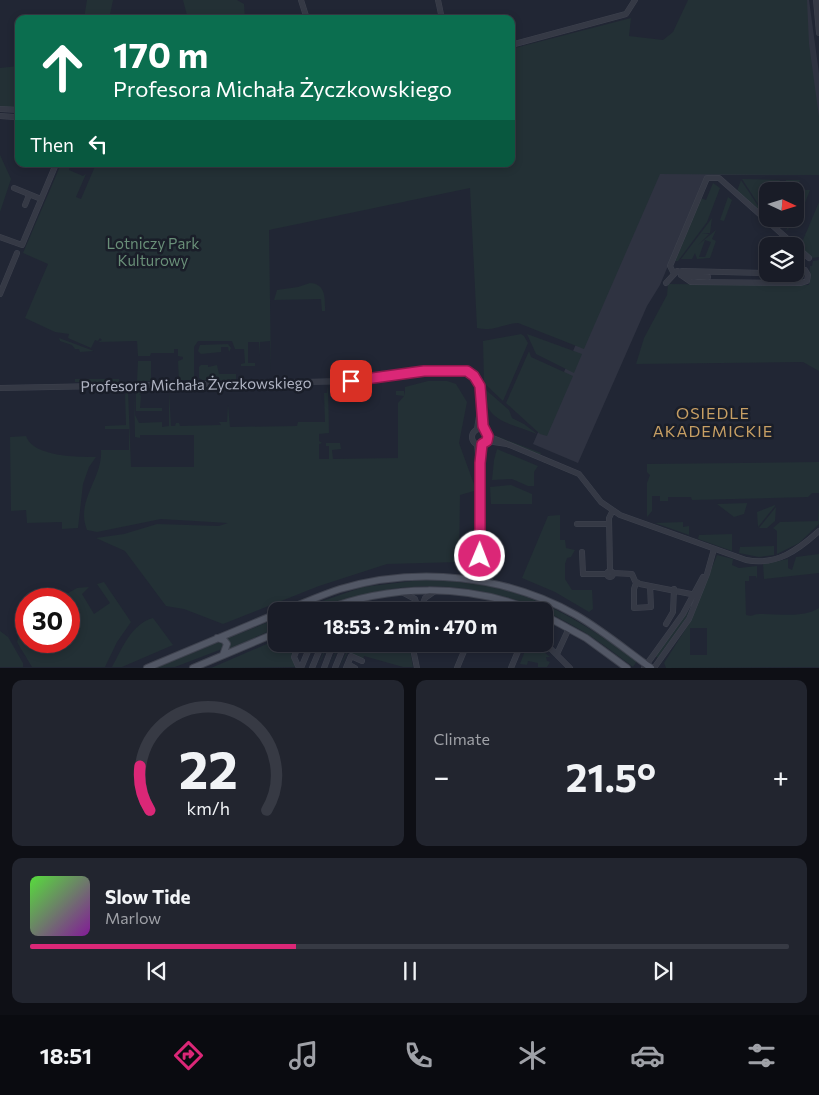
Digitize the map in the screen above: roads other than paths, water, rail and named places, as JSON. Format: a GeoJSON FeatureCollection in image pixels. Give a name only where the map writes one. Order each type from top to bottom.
{"type":"FeatureCollection","features":[{"type":"Feature","properties":{"kind":"main road"},"geometry":{"type":"LineString","coordinates":[[307,602],[333,592],[375,581],[424,576],[464,578],[492,583],[544,600],[576,615],[649,667]]}},
{"type":"Feature","properties":{"kind":"main road"},"geometry":{"type":"LineString","coordinates":[[350,602],[401,591],[437,590],[485,596],[505,602]]}},
{"type":"Feature","properties":{"kind":"main road"},"geometry":{"type":"LineString","coordinates":[[147,668],[268,617]]}},
{"type":"Feature","properties":{"kind":"main road"},"geometry":{"type":"LineString","coordinates":[[553,620],[569,628],[627,668]]}},
{"type":"Feature","properties":{"kind":"main road"},"geometry":{"type":"LineString","coordinates":[[193,668],[268,636]]}},
{"type":"Feature","properties":{"kind":"main road"},"geometry":{"type":"LineString","coordinates":[[217,638],[222,639],[227,644],[222,656]]}},
{"type":"Feature","properties":{"kind":"street"},"geometry":{"type":"LineString","coordinates":[[301,0],[306,15]]}},
{"type":"Feature","properties":{"kind":"street"},"geometry":{"type":"LineString","coordinates":[[438,0],[441,15]]}},
{"type":"Feature","properties":{"kind":"street"},"geometry":{"type":"LineString","coordinates":[[515,45],[626,14],[634,0]]}},
{"type":"Feature","properties":{"kind":"street"},"geometry":{"type":"LineString","coordinates":[[816,0],[819,33]]}},
{"type":"Feature","properties":{"kind":"street"},"geometry":{"type":"LineString","coordinates":[[0,109],[15,110]]}},
{"type":"Feature","properties":{"kind":"street"},"geometry":{"type":"LineString","coordinates":[[0,116],[14,117]]}},
{"type":"Feature","properties":{"kind":"street"},"geometry":{"type":"LineString","coordinates":[[0,237],[22,246],[55,167]]}},
{"type":"Feature","properties":{"kind":"street"},"geometry":{"type":"LineString","coordinates":[[674,274],[670,266],[707,178],[718,178],[809,258]]}},
{"type":"Feature","properties":{"kind":"street"},"geometry":{"type":"LineString","coordinates":[[14,188],[41,199]]}},
{"type":"Feature","properties":{"kind":"street"},"geometry":{"type":"LineString","coordinates":[[25,204],[29,194]]}},
{"type":"Feature","properties":{"kind":"street"},"geometry":{"type":"LineString","coordinates":[[0,294],[18,253]]}},
{"type":"Feature","properties":{"kind":"street"},"geometry":{"type":"LineString","coordinates":[[804,270],[807,273],[807,280],[804,282]]}},
{"type":"Feature","properties":{"kind":"street"},"geometry":{"type":"LineString","coordinates":[[682,273],[690,282],[803,282]]}},
{"type":"Feature","properties":{"kind":"street"},"geometry":{"type":"LineString","coordinates":[[682,273],[691,277],[708,277]]}},
{"type":"Feature","properties":{"kind":"street"},"geometry":{"type":"LineString","coordinates":[[666,283],[674,274],[682,273],[759,273]]}},
{"type":"Feature","properties":{"kind":"street","name":"Profesora Michała Życzkowskiego"},"geometry":{"type":"LineString","coordinates":[[0,387],[351,381],[418,372],[460,370],[467,371],[477,380],[480,389],[480,410],[477,429],[472,435],[484,441],[484,429],[480,410]]}},
{"type":"Feature","properties":{"kind":"street"},"geometry":{"type":"LineString","coordinates":[[477,429],[484,429]]}},
{"type":"Feature","properties":{"kind":"street"},"geometry":{"type":"LineString","coordinates":[[492,583],[479,569],[481,551],[480,463],[484,441],[507,444],[579,474],[601,502],[612,512],[746,560],[772,560],[793,553],[819,531]]}},
{"type":"Feature","properties":{"kind":"street"},"geometry":{"type":"LineString","coordinates":[[610,572],[608,524],[609,516],[612,512]]}},
{"type":"Feature","properties":{"kind":"street"},"geometry":{"type":"LineString","coordinates":[[577,524],[608,524]]}},
{"type":"Feature","properties":{"kind":"street"},"geometry":{"type":"LineString","coordinates":[[649,667],[689,619],[714,549]]}},
{"type":"Feature","properties":{"kind":"street"},"geometry":{"type":"LineString","coordinates":[[582,552],[583,574],[610,572],[632,574],[636,583],[634,589],[634,608],[651,607],[650,586]]}},
{"type":"Feature","properties":{"kind":"street"},"geometry":{"type":"LineString","coordinates":[[649,667],[683,614],[708,568]]}},
{"type":"Feature","properties":{"kind":"street"},"geometry":{"type":"LineString","coordinates":[[464,578],[479,569]]}},
{"type":"Feature","properties":{"kind":"street"},"geometry":{"type":"LineString","coordinates":[[636,583],[674,589],[691,594]]}},
{"type":"Feature","properties":{"kind":"street"},"geometry":{"type":"LineString","coordinates":[[666,624],[673,612],[674,589]]}},
{"type":"Feature","properties":{"kind":"street"},"geometry":{"type":"LineString","coordinates":[[422,602],[424,598],[437,590]]}},
{"type":"Feature","properties":{"kind":"street"},"geometry":{"type":"LineString","coordinates":[[401,591],[415,599],[416,602]]}},
{"type":"Feature","properties":{"kind":"street"},"geometry":{"type":"LineString","coordinates":[[557,654],[569,628]]}},
{"type":"Feature","properties":{"kind":"street"},"geometry":{"type":"LineString","coordinates":[[553,650],[570,668]]}},
{"type":"Feature","properties":{"kind":"street"},"geometry":{"type":"LineString","coordinates":[[296,652],[294,657],[300,668]]}},
{"type":"Feature","properties":{"kind":"street"},"geometry":{"type":"LineString","coordinates":[[300,668],[307,652]]}},
{"type":"Feature","properties":{"kind":"street"},"geometry":{"type":"LineString","coordinates":[[312,668],[319,652]]}},
{"type":"Feature","properties":{"kind":"street"},"geometry":{"type":"LineString","coordinates":[[324,668],[330,652]]}},
{"type":"Feature","properties":{"kind":"street"},"geometry":{"type":"LineString","coordinates":[[335,668],[342,652]]}},
{"type":"Feature","properties":{"kind":"street"},"geometry":{"type":"LineString","coordinates":[[414,652],[417,668]]}},
{"type":"Feature","properties":{"kind":"street"},"geometry":{"type":"LineString","coordinates":[[457,668],[464,652]]}},
{"type":"Feature","properties":{"kind":"street"},"geometry":{"type":"LineString","coordinates":[[511,668],[518,652]]}},
{"type":"Feature","properties":{"kind":"street"},"geometry":{"type":"LineString","coordinates":[[356,668],[347,666],[351,656],[362,661]]}},
{"type":"Feature","properties":{"kind":"district","name":"OSIEDLE AKADEMICKIE"},"geometry":{"type":"Point","coordinates":[713,421]}},
{"type":"Feature","properties":{"kind":"park label","name":"Lotniczy Park Kulturowy"},"geometry":{"type":"Point","coordinates":[153,252]}}]}
